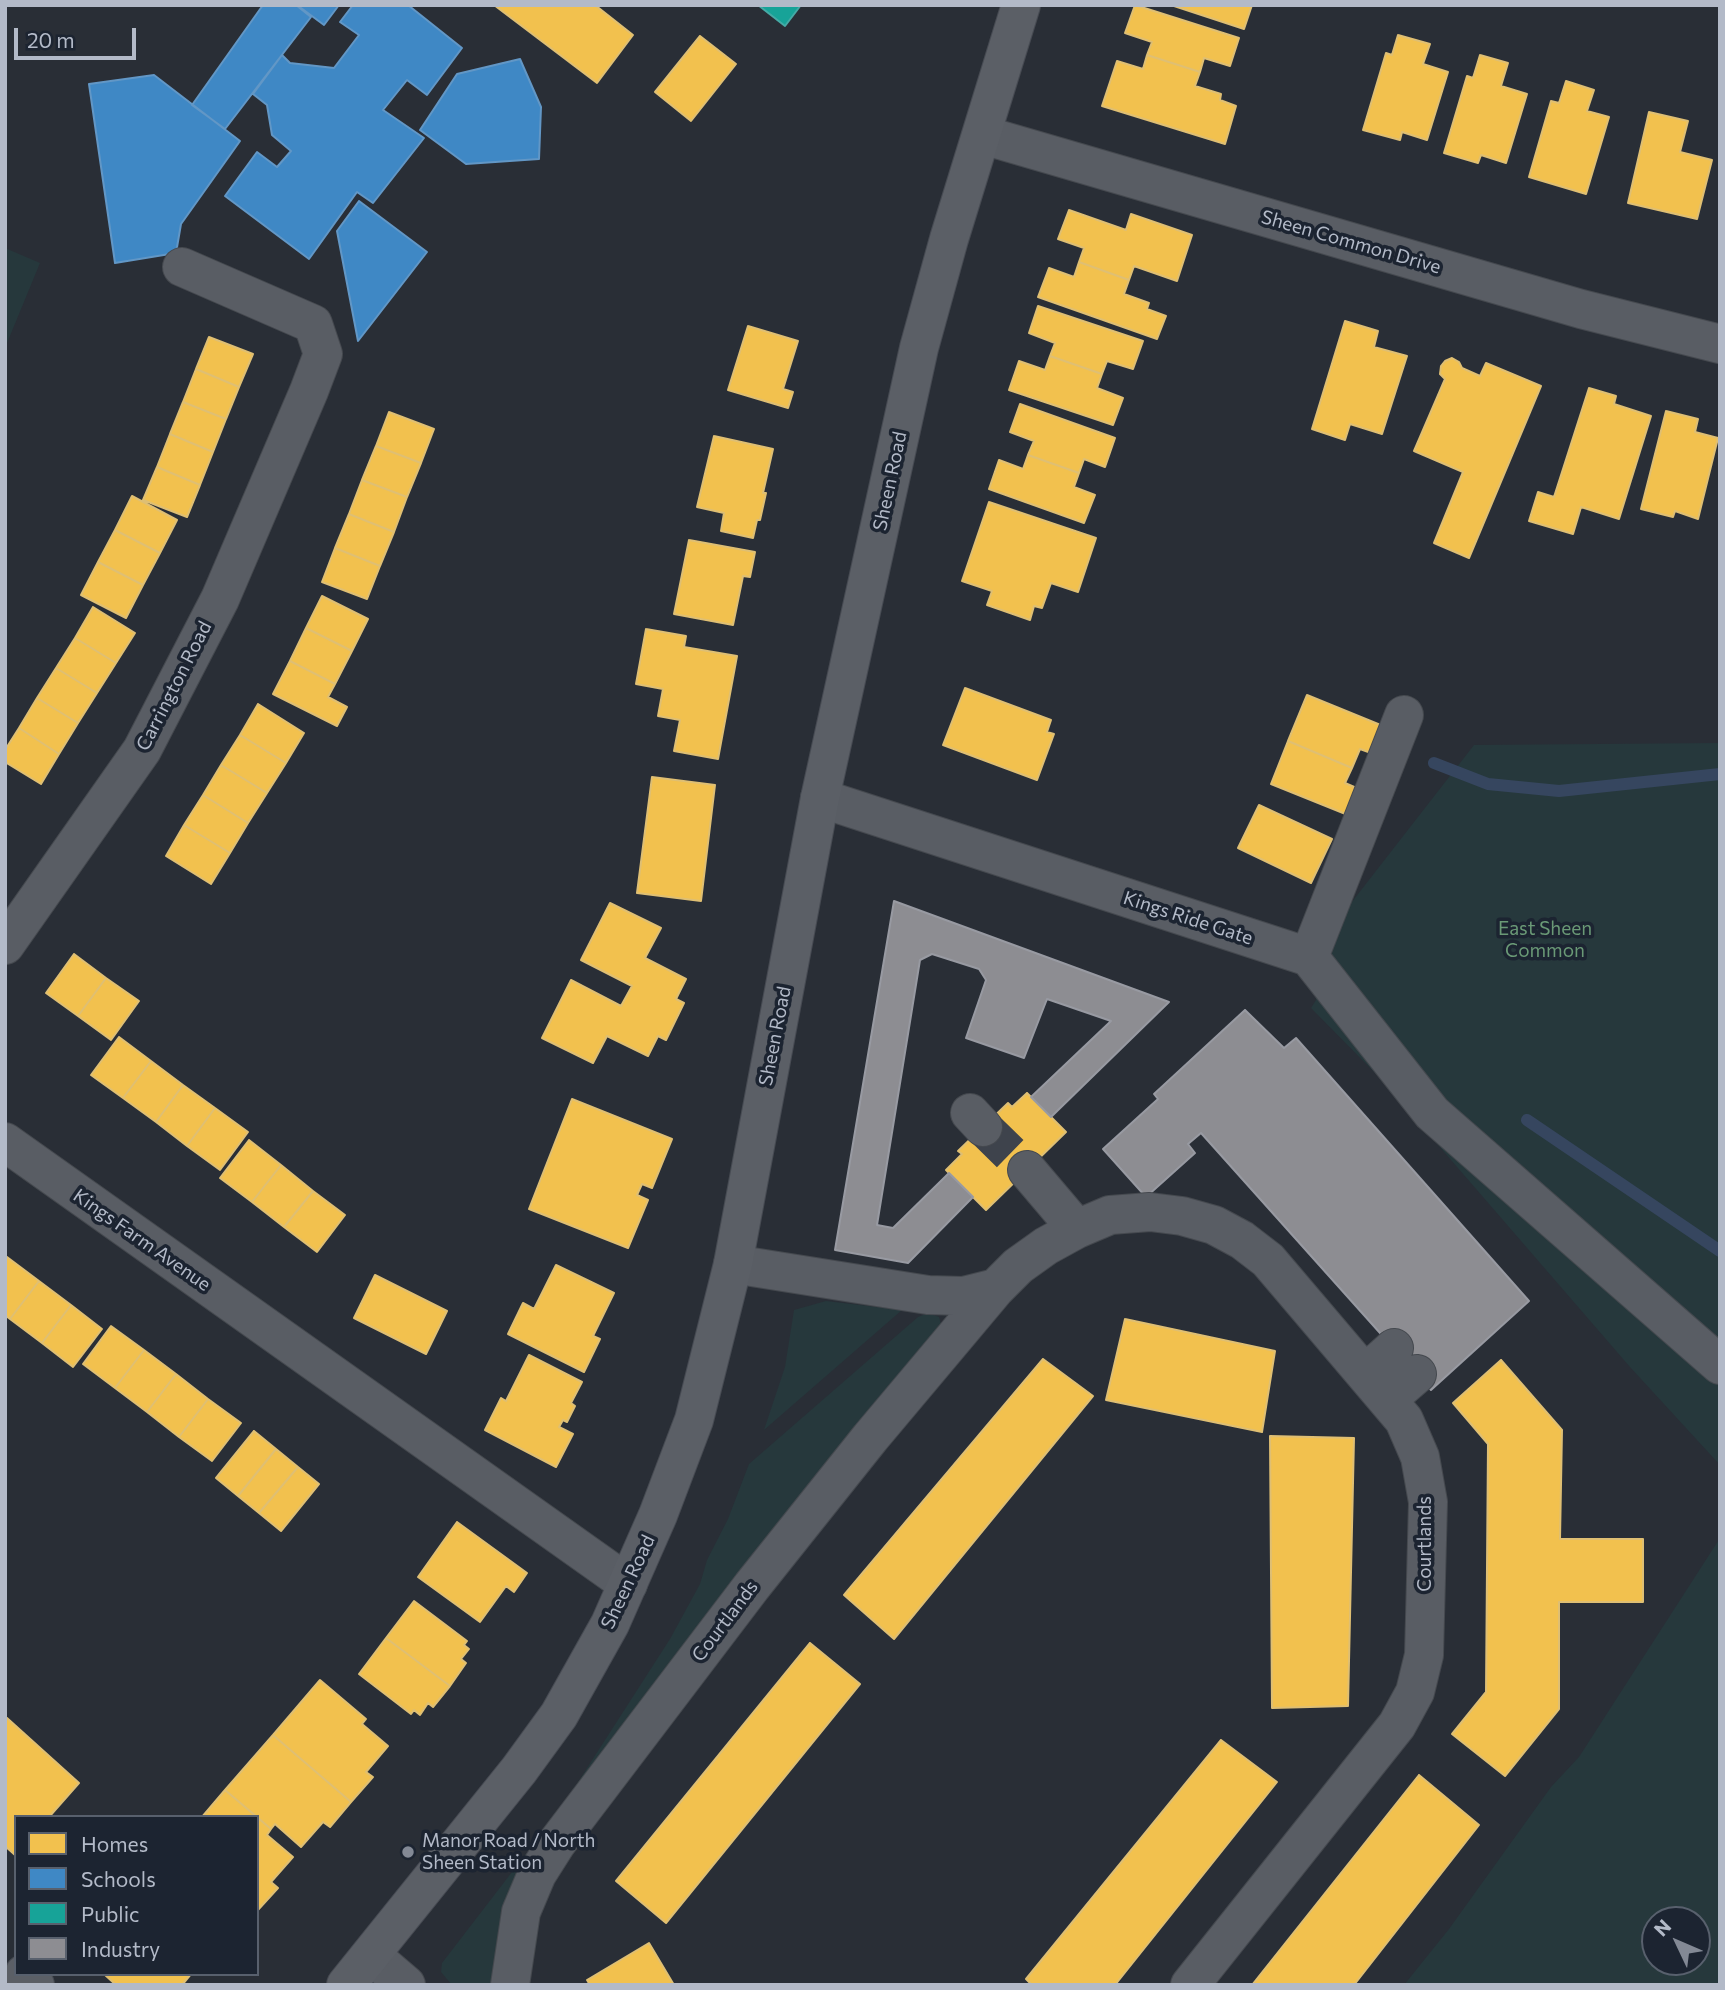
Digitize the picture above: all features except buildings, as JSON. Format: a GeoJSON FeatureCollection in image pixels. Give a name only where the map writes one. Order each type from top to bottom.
{"type":"FeatureCollection","features":[{"type":"Feature","properties":{"kind":"main road","name":"Sheen Road"},"geometry":{"type":"LineString","coordinates":[[346,1985],[519,1770],[559,1715],[610,1624],[658,1515],[694,1420],[733,1264],[820,798],[919,348],[949,239],[1021,5]]}},
{"type":"Feature","properties":{"kind":"street","name":"Sheen Common Drive"},"geometry":{"type":"LineString","coordinates":[[983,135],[1580,309],[1720,344]]}},
{"type":"Feature","properties":{"kind":"street","name":"Carrington Road"},"geometry":{"type":"LineString","coordinates":[[5,945],[142,750],[219,598],[323,354],[313,324],[182,267]]}},
{"type":"Feature","properties":{"kind":"street"},"geometry":{"type":"LineString","coordinates":[[1404,715],[1309,957],[1432,1112],[1720,1365]]}},
{"type":"Feature","properties":{"kind":"street","name":"Kings Ride Gate"},"geometry":{"type":"LineString","coordinates":[[820,798],[1309,957]]}},
{"type":"Feature","properties":{"kind":"street","name":"Kings Farm Avenue"},"geometry":{"type":"LineString","coordinates":[[5,1142],[628,1584]]}},
{"type":"Feature","properties":{"kind":"street"},"geometry":{"type":"LineString","coordinates":[[1027,1170],[1077,1229]]}},
{"type":"Feature","properties":{"kind":"street","name":"Courtlands"},"geometry":{"type":"LineString","coordinates":[[510,1985],[521,1912],[537,1874],[556,1843],[752,1586],[870,1438],[996,1288],[1027,1259],[1077,1229],[1110,1215],[1150,1212],[1182,1216],[1214,1225],[1242,1240],[1268,1260],[1404,1420],[1420,1457],[1428,1502],[1424,1655],[1415,1692],[1397,1725],[1190,1985]]}},
{"type":"Feature","properties":{"kind":"street","name":"Courtlands"},"geometry":{"type":"LineString","coordinates":[[733,1264],[928,1295],[964,1296],[996,1288]]}},
{"type":"Feature","properties":{"kind":"street"},"geometry":{"type":"LineString","coordinates":[[1376,1387],[1405,1361]]}},
{"type":"Feature","properties":{"kind":"street"},"geometry":{"type":"LineString","coordinates":[[371,1955],[405,1985]]}},
{"type":"Feature","properties":{"kind":"green space"},"geometry":{"type":"Polygon","coordinates":[[[5,248],[40,263],[5,348],[5,248]]]}},
{"type":"Feature","properties":{"kind":"green space","name":"East Sheen Common"},"geometry":{"type":"Polygon","coordinates":[[[1720,743],[1720,1465],[1630,1367],[1381,1079],[1311,1008],[1316,1000],[1309,957],[1474,745],[1720,743]]]}},
{"type":"Feature","properties":{"kind":"green space"},"geometry":{"type":"Polygon","coordinates":[[[826,1301],[902,1310],[764,1430],[785,1367],[794,1310],[826,1301]]]}},
{"type":"Feature","properties":{"kind":"green space"},"geometry":{"type":"Polygon","coordinates":[[[928,1313],[939,1317],[942,1328],[543,1841],[493,1985],[452,1985],[441,1972],[442,1963],[562,1807],[670,1639],[700,1584],[707,1560],[728,1519],[749,1464],[918,1317],[928,1313]]]}},
{"type":"Feature","properties":{"kind":"green space"},"geometry":{"type":"Polygon","coordinates":[[[1720,1538],[1720,1985],[1404,1985],[1449,1929],[1551,1787],[1579,1757],[1720,1538]]]}},
{"type":"Feature","properties":{"kind":"waterway"},"geometry":{"type":"LineString","coordinates":[[1434,763],[1488,784],[1559,791],[1720,774]]}},
{"type":"Feature","properties":{"kind":"waterway"},"geometry":{"type":"LineString","coordinates":[[1527,1120],[1720,1251]]}},
{"type":"Feature","properties":{"kind":"tunnel"},"geometry":{"type":"LineString","coordinates":[[983,1127],[1027,1170]]}},
{"type":"Feature","properties":{"kind":"place","name":"Manor Road / North Sheen Station"},"geometry":{"type":"Point","coordinates":[408,1852]}}]}
